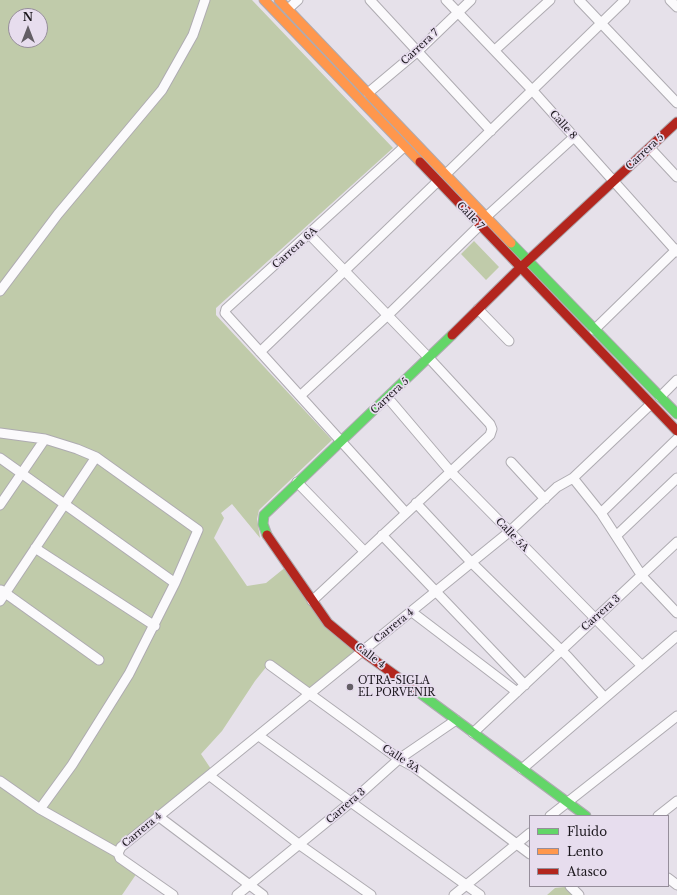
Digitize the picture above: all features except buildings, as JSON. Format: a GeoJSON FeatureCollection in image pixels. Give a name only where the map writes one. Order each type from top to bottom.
{"type":"FeatureCollection","features":[{"type":"Feature","properties":{"kind":"main road","name":"Calle 7"},"geometry":{"type":"LineString","coordinates":[[264,0],[677,431]]}},
{"type":"Feature","properties":{"kind":"main road","name":"Calle 7"},"geometry":{"type":"LineString","coordinates":[[280,0],[486,218],[677,414]]}},
{"type":"Feature","properties":{"kind":"main road","name":"Carrera 5"},"geometry":{"type":"LineString","coordinates":[[613,182],[677,122]]}},
{"type":"Feature","properties":{"kind":"main road"},"geometry":{"type":"LineString","coordinates":[[520,268],[613,182]]}},
{"type":"Feature","properties":{"kind":"main road","name":"Carrera 5"},"geometry":{"type":"LineString","coordinates":[[263,524],[264,515],[297,482],[388,398],[520,268]]}},
{"type":"Feature","properties":{"kind":"main road","name":"Calle 4"},"geometry":{"type":"LineString","coordinates":[[263,524],[266,533],[328,623],[363,652],[568,801],[585,815]]}},
{"type":"Feature","properties":{"kind":"street"},"geometry":{"type":"LineString","coordinates":[[0,291],[58,214],[162,90],[193,35],[205,0]]}},
{"type":"Feature","properties":{"kind":"street"},"geometry":{"type":"LineString","coordinates":[[288,9],[298,0]]}},
{"type":"Feature","properties":{"kind":"street"},"geometry":{"type":"LineString","coordinates":[[370,0],[491,131]]}},
{"type":"Feature","properties":{"kind":"street","name":"Calle 8"},"geometry":{"type":"LineString","coordinates":[[446,0],[533,91],[676,251]]}},
{"type":"Feature","properties":{"kind":"street","name":"Carrera 7"},"geometry":{"type":"LineString","coordinates":[[368,93],[418,51],[471,0]]}},
{"type":"Feature","properties":{"kind":"street"},"geometry":{"type":"LineString","coordinates":[[495,50],[550,0]]}},
{"type":"Feature","properties":{"kind":"street"},"geometry":{"type":"LineString","coordinates":[[579,0],[677,103]]}},
{"type":"Feature","properties":{"kind":"street"},"geometry":{"type":"LineString","coordinates":[[446,174],[625,0]]}},
{"type":"Feature","properties":{"kind":"street"},"geometry":{"type":"LineString","coordinates":[[670,0],[677,8]]}},
{"type":"Feature","properties":{"kind":"street"},"geometry":{"type":"LineString","coordinates":[[486,218],[574,137]]}},
{"type":"Feature","properties":{"kind":"street","name":"Carrera 6A"},"geometry":{"type":"LineString","coordinates":[[260,352],[225,313],[226,309],[404,147]]}},
{"type":"Feature","properties":{"kind":"street"},"geometry":{"type":"LineString","coordinates":[[650,148],[677,177]]}},
{"type":"Feature","properties":{"kind":"street"},"geometry":{"type":"LineString","coordinates":[[406,512],[260,352],[437,182]]}},
{"type":"Feature","properties":{"kind":"street"},"geometry":{"type":"LineString","coordinates":[[300,396],[479,226]]}},
{"type":"Feature","properties":{"kind":"street"},"geometry":{"type":"LineString","coordinates":[[310,234],[388,314],[490,424],[492,429],[490,435],[450,470],[312,601]]}},
{"type":"Feature","properties":{"kind":"street"},"geometry":{"type":"LineString","coordinates":[[594,330],[676,251]]}},
{"type":"Feature","properties":{"kind":"street"},"geometry":{"type":"LineString","coordinates":[[478,310],[509,341]]}},
{"type":"Feature","properties":{"kind":"street"},"geometry":{"type":"LineString","coordinates":[[660,396],[677,380]]}},
{"type":"Feature","properties":{"kind":"street","name":"Calle 5A"},"geometry":{"type":"LineString","coordinates":[[388,398],[450,470],[509,532],[642,666]]}},
{"type":"Feature","properties":{"kind":"street","name":"Carrera 4"},"geometry":{"type":"LineString","coordinates":[[119,856],[121,847],[158,816],[210,776],[308,694],[412,612],[509,532],[557,487],[573,478],[651,404]]}},
{"type":"Feature","properties":{"kind":"street"},"geometry":{"type":"LineString","coordinates":[[0,433],[45,440],[77,449],[96,457],[198,530],[155,626],[102,720],[40,809]]}},
{"type":"Feature","properties":{"kind":"street"},"geometry":{"type":"LineString","coordinates":[[601,513],[677,439]]}},
{"type":"Feature","properties":{"kind":"street"},"geometry":{"type":"LineString","coordinates":[[0,505],[45,440]]}},
{"type":"Feature","properties":{"kind":"street"},"geometry":{"type":"LineString","coordinates":[[96,457],[2,594],[99,660]]}},
{"type":"Feature","properties":{"kind":"street"},"geometry":{"type":"LineString","coordinates":[[0,458],[175,583]]}},
{"type":"Feature","properties":{"kind":"street"},"geometry":{"type":"LineString","coordinates":[[511,462],[545,499]]}},
{"type":"Feature","properties":{"kind":"street"},"geometry":{"type":"LineString","coordinates":[[573,478],[601,513],[642,576],[677,613]]}},
{"type":"Feature","properties":{"kind":"street"},"geometry":{"type":"LineString","coordinates":[[616,536],[677,478]]}},
{"type":"Feature","properties":{"kind":"street"},"geometry":{"type":"LineString","coordinates":[[297,482],[364,551]]}},
{"type":"Feature","properties":{"kind":"street"},"geometry":{"type":"LineString","coordinates":[[416,503],[471,562],[605,698]]}},
{"type":"Feature","properties":{"kind":"street"},"geometry":{"type":"LineString","coordinates":[[382,535],[525,685]]}},
{"type":"Feature","properties":{"kind":"street","name":"Carrera 3"},"geometry":{"type":"LineString","coordinates":[[473,732],[525,685],[559,650],[642,576],[677,542]]}},
{"type":"Feature","properties":{"kind":"street"},"geometry":{"type":"LineString","coordinates":[[35,548],[155,626]]}},
{"type":"Feature","properties":{"kind":"street"},"geometry":{"type":"LineString","coordinates":[[412,612],[517,692]]}},
{"type":"Feature","properties":{"kind":"street"},"geometry":{"type":"LineString","coordinates":[[522,769],[677,636]]}},
{"type":"Feature","properties":{"kind":"street","name":"Calle 3A"},"geometry":{"type":"LineString","coordinates":[[270,665],[399,759],[414,767],[529,853]]}},
{"type":"Feature","properties":{"kind":"street"},"geometry":{"type":"LineString","coordinates":[[551,815],[677,716]]}},
{"type":"Feature","properties":{"kind":"street","name":"Carrera 3"},"geometry":{"type":"LineString","coordinates":[[237,895],[300,845],[399,759],[456,720]]}},
{"type":"Feature","properties":{"kind":"street"},"geometry":{"type":"LineString","coordinates":[[259,736],[467,884],[480,895]]}},
{"type":"Feature","properties":{"kind":"street"},"geometry":{"type":"LineString","coordinates":[[210,776],[300,845],[371,895]]}},
{"type":"Feature","properties":{"kind":"street"},"geometry":{"type":"LineString","coordinates":[[0,781],[40,809],[119,856],[173,895]]}},
{"type":"Feature","properties":{"kind":"street"},"geometry":{"type":"LineString","coordinates":[[659,815],[677,801]]}},
{"type":"Feature","properties":{"kind":"street"},"geometry":{"type":"LineString","coordinates":[[158,816],[249,886],[263,895]]}},
{"type":"Feature","properties":{"kind":"street"},"geometry":{"type":"LineString","coordinates":[[454,895],[529,834]]}},
{"type":"Feature","properties":{"kind":"street"},"geometry":{"type":"LineString","coordinates":[[669,879],[677,885]]}},
{"type":"Feature","properties":{"kind":"street"},"geometry":{"type":"LineString","coordinates":[[571,887],[578,895]]}},
{"type":"Feature","properties":{"kind":"green space"},"geometry":{"type":"Polygon","coordinates":[[[0,0],[252,0],[393,148],[216,308],[216,315],[332,440],[259,510],[257,519],[260,538],[232,504],[221,513],[224,518],[214,538],[247,586],[266,583],[287,566],[355,651],[309,689],[271,661],[255,681],[222,731],[201,754],[211,769],[117,849],[137,873],[122,895],[0,895],[0,0]]]}},
{"type":"Feature","properties":{"kind":"green space"},"geometry":{"type":"Polygon","coordinates":[[[474,241],[499,267],[486,280],[461,254],[474,241]]]}},
{"type":"Feature","properties":{"kind":"green space"},"geometry":{"type":"Polygon","coordinates":[[[565,887],[572,895],[547,895],[555,888],[565,887]]]}},
{"type":"Feature","properties":{"kind":"traffic: fast"},"geometry":{"type":"LineString","coordinates":[[511,243],[677,414]]}},
{"type":"Feature","properties":{"kind":"traffic: fast"},"geometry":{"type":"LineString","coordinates":[[267,535],[263,524],[264,515],[452,335]]}},
{"type":"Feature","properties":{"kind":"traffic: fast"},"geometry":{"type":"LineString","coordinates":[[417,691],[585,815]]}},
{"type":"Feature","properties":{"kind":"traffic: slow"},"geometry":{"type":"LineString","coordinates":[[264,0],[420,162]]}},
{"type":"Feature","properties":{"kind":"traffic: slow"},"geometry":{"type":"LineString","coordinates":[[279,0],[511,243]]}},
{"type":"Feature","properties":{"kind":"traffic: jam"},"geometry":{"type":"LineString","coordinates":[[452,335],[520,268],[677,122]]}},
{"type":"Feature","properties":{"kind":"traffic: jam"},"geometry":{"type":"LineString","coordinates":[[420,162],[677,431]]}},
{"type":"Feature","properties":{"kind":"traffic: jam"},"geometry":{"type":"LineString","coordinates":[[267,535],[328,623],[363,652],[417,691]]}},
{"type":"Feature","properties":{"kind":"place","name":"OTRA-SIGLA EL PORVENIR"},"geometry":{"type":"Point","coordinates":[350,687]}}]}
